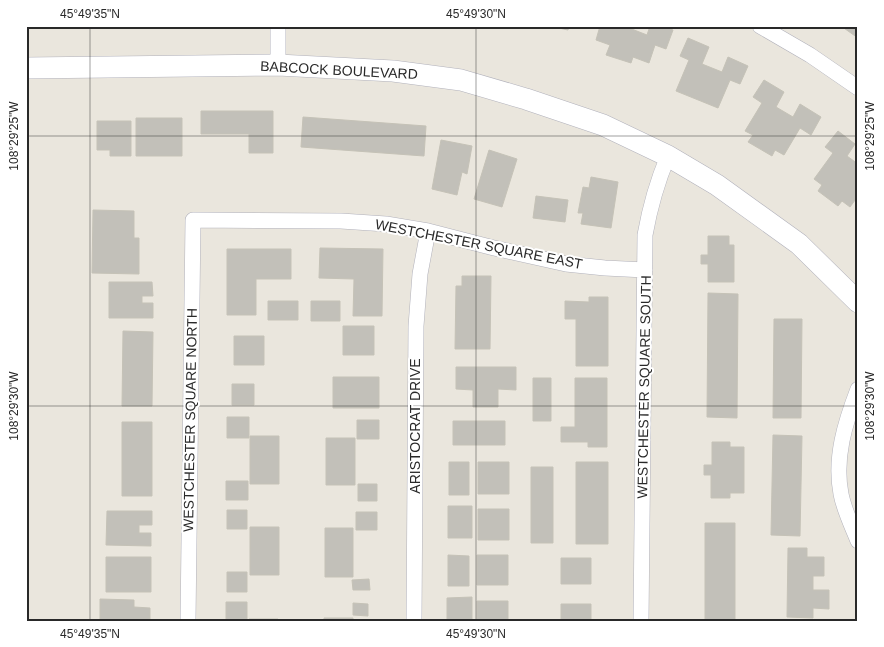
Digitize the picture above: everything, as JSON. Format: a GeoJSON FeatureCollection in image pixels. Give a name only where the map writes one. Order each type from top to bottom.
{"type":"FeatureCollection","features":[{"type":"Feature","properties":{"kind":"street"},"geometry":{"type":"LineString","coordinates":[[278,26],[278,65]]}},
{"type":"Feature","properties":{"kind":"street"},"geometry":{"type":"LineString","coordinates":[[760,26],[810,54],[858,88]]}},
{"type":"Feature","properties":{"kind":"street","name":"BABCOCK BOULEVARD"},"geometry":{"type":"LineString","coordinates":[[26,68],[278,65],[393,71],[461,80],[526,99],[603,125],[668,156],[717,185],[799,244],[858,302]]}},
{"type":"Feature","properties":{"kind":"street","name":"WESTCHESTER SQUARE SOUTH"},"geometry":{"type":"LineString","coordinates":[[641,621],[645,235],[657,182],[668,156]]}},
{"type":"Feature","properties":{"kind":"street","name":"WESTCHESTER SQUARE EAST"},"geometry":{"type":"LineString","coordinates":[[193,220],[341,221],[386,224],[566,264],[644,270]]}},
{"type":"Feature","properties":{"kind":"street","name":"WESTCHESTER SQUARE NORTH"},"geometry":{"type":"LineString","coordinates":[[188,621],[193,220]]}},
{"type":"Feature","properties":{"kind":"street","name":"ARISTOCRAT DRIVE"},"geometry":{"type":"LineString","coordinates":[[414,621],[416,326],[420,274],[428,232]]}},
{"type":"Feature","properties":{"kind":"street"},"geometry":{"type":"LineString","coordinates":[[858,390],[846,421],[839,456],[839,476],[841,496],[858,541]]}},
{"type":"Feature","properties":{"kind":"building"},"geometry":{"type":"Polygon","coordinates":[[[550,26],[569,26],[568,30],[550,26]]]}},
{"type":"Feature","properties":{"kind":"building"},"geometry":{"type":"Polygon","coordinates":[[[600,26],[624,26],[647,35],[650,26],[662,26],[673,30],[666,49],[655,45],[649,63],[633,57],[631,63],[606,55],[610,45],[596,40],[600,26]]]}},
{"type":"Feature","properties":{"kind":"building"},"geometry":{"type":"Polygon","coordinates":[[[841,26],[858,26],[858,38],[841,26]]]}},
{"type":"Feature","properties":{"kind":"building"},"geometry":{"type":"Polygon","coordinates":[[[688,38],[709,47],[702,64],[722,72],[728,57],[748,66],[740,84],[730,80],[718,108],[676,91],[689,60],[680,56],[688,38]]]}},
{"type":"Feature","properties":{"kind":"building"},"geometry":{"type":"Polygon","coordinates":[[[764,80],[784,92],[776,107],[793,117],[800,104],[821,117],[811,135],[800,128],[784,155],[775,150],[772,156],[748,142],[753,135],[745,131],[762,103],[753,97],[764,80]]]}},
{"type":"Feature","properties":{"kind":"building"},"geometry":{"type":"Polygon","coordinates":[[[201,111],[273,111],[273,153],[249,153],[249,134],[201,134],[201,111]]]}},
{"type":"Feature","properties":{"kind":"building"},"geometry":{"type":"Polygon","coordinates":[[[303,117],[426,126],[424,156],[301,147],[303,117]]]}},
{"type":"Feature","properties":{"kind":"building"},"geometry":{"type":"Polygon","coordinates":[[[136,118],[182,118],[182,156],[136,156],[136,118]]]}},
{"type":"Feature","properties":{"kind":"building"},"geometry":{"type":"Polygon","coordinates":[[[97,121],[131,121],[131,156],[110,156],[110,150],[97,150],[97,121]]]}},
{"type":"Feature","properties":{"kind":"building"},"geometry":{"type":"Polygon","coordinates":[[[838,131],[855,144],[847,156],[858,164],[858,196],[850,207],[842,201],[838,206],[818,191],[822,185],[814,179],[833,153],[825,147],[838,131]]]}},
{"type":"Feature","properties":{"kind":"building"},"geometry":{"type":"Polygon","coordinates":[[[441,140],[472,146],[467,174],[462,172],[457,195],[432,189],[441,140]]]}},
{"type":"Feature","properties":{"kind":"building"},"geometry":{"type":"Polygon","coordinates":[[[489,150],[517,159],[502,207],[474,199],[489,150]]]}},
{"type":"Feature","properties":{"kind":"building"},"geometry":{"type":"Polygon","coordinates":[[[591,177],[618,182],[611,228],[581,224],[583,213],[578,213],[583,187],[589,188],[591,177]]]}},
{"type":"Feature","properties":{"kind":"building"},"geometry":{"type":"Polygon","coordinates":[[[536,196],[568,200],[565,222],[533,218],[536,196]]]}},
{"type":"Feature","properties":{"kind":"building"},"geometry":{"type":"Polygon","coordinates":[[[93,210],[134,211],[134,238],[139,238],[139,274],[92,273],[93,210]]]}},
{"type":"Feature","properties":{"kind":"building"},"geometry":{"type":"Polygon","coordinates":[[[708,236],[729,236],[729,245],[734,245],[734,282],[708,282],[708,264],[701,264],[701,255],[708,255],[708,236]]]}},
{"type":"Feature","properties":{"kind":"building"},"geometry":{"type":"Polygon","coordinates":[[[320,248],[383,249],[382,316],[353,316],[354,279],[319,278],[320,248]]]}},
{"type":"Feature","properties":{"kind":"building"},"geometry":{"type":"Polygon","coordinates":[[[227,249],[291,249],[291,279],[256,279],[256,315],[227,315],[227,249]]]}},
{"type":"Feature","properties":{"kind":"building"},"geometry":{"type":"Polygon","coordinates":[[[462,276],[491,276],[490,349],[455,349],[456,286],[462,286],[462,276]]]}},
{"type":"Feature","properties":{"kind":"building"},"geometry":{"type":"Polygon","coordinates":[[[109,282],[152,282],[153,296],[142,296],[142,303],[153,303],[153,318],[109,318],[109,282]]]}},
{"type":"Feature","properties":{"kind":"building"},"geometry":{"type":"Polygon","coordinates":[[[708,293],[738,294],[737,418],[707,417],[708,293]]]}},
{"type":"Feature","properties":{"kind":"building"},"geometry":{"type":"Polygon","coordinates":[[[589,297],[608,297],[608,366],[576,366],[576,319],[565,319],[565,301],[589,302],[589,297]]]}},
{"type":"Feature","properties":{"kind":"building"},"geometry":{"type":"Polygon","coordinates":[[[268,301],[298,301],[298,320],[268,320],[268,301]]]}},
{"type":"Feature","properties":{"kind":"building"},"geometry":{"type":"Polygon","coordinates":[[[311,301],[340,301],[340,321],[311,321],[311,301]]]}},
{"type":"Feature","properties":{"kind":"building"},"geometry":{"type":"Polygon","coordinates":[[[774,319],[802,319],[801,418],[773,418],[774,319]]]}},
{"type":"Feature","properties":{"kind":"building"},"geometry":{"type":"Polygon","coordinates":[[[343,326],[374,326],[374,355],[343,355],[343,326]]]}},
{"type":"Feature","properties":{"kind":"building"},"geometry":{"type":"Polygon","coordinates":[[[123,331],[153,332],[152,406],[122,406],[123,331]]]}},
{"type":"Feature","properties":{"kind":"building"},"geometry":{"type":"Polygon","coordinates":[[[234,336],[264,336],[264,365],[234,365],[234,336]]]}},
{"type":"Feature","properties":{"kind":"building"},"geometry":{"type":"Polygon","coordinates":[[[456,367],[516,367],[516,390],[498,389],[498,407],[473,407],[473,390],[456,389],[456,367]]]}},
{"type":"Feature","properties":{"kind":"building"},"geometry":{"type":"Polygon","coordinates":[[[333,377],[379,377],[379,408],[333,408],[333,377]]]}},
{"type":"Feature","properties":{"kind":"building"},"geometry":{"type":"Polygon","coordinates":[[[533,378],[551,378],[551,421],[533,421],[533,378]]]}},
{"type":"Feature","properties":{"kind":"building"},"geometry":{"type":"Polygon","coordinates":[[[575,378],[607,378],[607,447],[588,447],[588,442],[561,442],[561,427],[575,427],[575,378]]]}},
{"type":"Feature","properties":{"kind":"building"},"geometry":{"type":"Polygon","coordinates":[[[232,384],[254,384],[254,405],[232,405],[232,384]]]}},
{"type":"Feature","properties":{"kind":"building"},"geometry":{"type":"Polygon","coordinates":[[[227,417],[249,417],[249,438],[227,438],[227,417]]]}},
{"type":"Feature","properties":{"kind":"building"},"geometry":{"type":"Polygon","coordinates":[[[357,420],[379,420],[379,439],[357,439],[357,420]]]}},
{"type":"Feature","properties":{"kind":"building"},"geometry":{"type":"Polygon","coordinates":[[[453,421],[505,421],[505,445],[453,445],[453,421]]]}},
{"type":"Feature","properties":{"kind":"building"},"geometry":{"type":"Polygon","coordinates":[[[122,422],[152,422],[152,496],[122,496],[122,422]]]}},
{"type":"Feature","properties":{"kind":"building"},"geometry":{"type":"Polygon","coordinates":[[[773,435],[802,436],[800,536],[771,535],[773,435]]]}},
{"type":"Feature","properties":{"kind":"building"},"geometry":{"type":"Polygon","coordinates":[[[250,436],[279,436],[279,484],[250,484],[250,436]]]}},
{"type":"Feature","properties":{"kind":"building"},"geometry":{"type":"Polygon","coordinates":[[[326,438],[355,438],[355,485],[326,485],[326,438]]]}},
{"type":"Feature","properties":{"kind":"building"},"geometry":{"type":"Polygon","coordinates":[[[712,442],[730,442],[730,447],[744,447],[744,493],[730,493],[730,498],[711,498],[711,475],[704,475],[704,465],[712,465],[712,442]]]}},
{"type":"Feature","properties":{"kind":"building"},"geometry":{"type":"Polygon","coordinates":[[[449,462],[469,462],[469,495],[449,495],[449,462]]]}},
{"type":"Feature","properties":{"kind":"building"},"geometry":{"type":"Polygon","coordinates":[[[478,462],[509,462],[509,494],[478,494],[478,462]]]}},
{"type":"Feature","properties":{"kind":"building"},"geometry":{"type":"Polygon","coordinates":[[[576,462],[608,462],[608,544],[576,544],[576,462]]]}},
{"type":"Feature","properties":{"kind":"building"},"geometry":{"type":"Polygon","coordinates":[[[531,467],[553,467],[553,543],[531,543],[531,467]]]}},
{"type":"Feature","properties":{"kind":"building"},"geometry":{"type":"Polygon","coordinates":[[[226,481],[248,481],[248,500],[226,500],[226,481]]]}},
{"type":"Feature","properties":{"kind":"building"},"geometry":{"type":"Polygon","coordinates":[[[358,484],[377,484],[377,501],[358,501],[358,484]]]}},
{"type":"Feature","properties":{"kind":"building"},"geometry":{"type":"Polygon","coordinates":[[[448,506],[472,506],[472,538],[448,538],[448,506]]]}},
{"type":"Feature","properties":{"kind":"building"},"geometry":{"type":"Polygon","coordinates":[[[478,509],[509,509],[509,540],[478,540],[478,509]]]}},
{"type":"Feature","properties":{"kind":"building"},"geometry":{"type":"Polygon","coordinates":[[[227,510],[247,510],[247,529],[227,529],[227,510]]]}},
{"type":"Feature","properties":{"kind":"building"},"geometry":{"type":"Polygon","coordinates":[[[107,511],[152,511],[152,525],[139,525],[139,533],[151,533],[151,546],[106,545],[107,511]]]}},
{"type":"Feature","properties":{"kind":"building"},"geometry":{"type":"Polygon","coordinates":[[[356,512],[377,512],[377,530],[356,530],[356,512]]]}},
{"type":"Feature","properties":{"kind":"building"},"geometry":{"type":"Polygon","coordinates":[[[705,523],[735,523],[735,621],[705,621],[705,523]]]}},
{"type":"Feature","properties":{"kind":"building"},"geometry":{"type":"Polygon","coordinates":[[[250,527],[279,527],[279,575],[250,575],[250,527]]]}},
{"type":"Feature","properties":{"kind":"building"},"geometry":{"type":"Polygon","coordinates":[[[325,528],[353,528],[353,577],[325,577],[325,528]]]}},
{"type":"Feature","properties":{"kind":"building"},"geometry":{"type":"Polygon","coordinates":[[[788,548],[807,548],[807,557],[824,557],[824,576],[813,576],[813,590],[829,590],[829,609],[813,608],[813,618],[787,617],[788,548]]]}},
{"type":"Feature","properties":{"kind":"building"},"geometry":{"type":"Polygon","coordinates":[[[448,555],[469,556],[469,586],[448,586],[448,555]]]}},
{"type":"Feature","properties":{"kind":"building"},"geometry":{"type":"Polygon","coordinates":[[[477,555],[508,555],[508,585],[477,585],[477,555]]]}},
{"type":"Feature","properties":{"kind":"building"},"geometry":{"type":"Polygon","coordinates":[[[106,557],[151,557],[151,592],[106,592],[106,557]]]}},
{"type":"Feature","properties":{"kind":"building"},"geometry":{"type":"Polygon","coordinates":[[[561,558],[591,558],[591,584],[561,584],[561,558]]]}},
{"type":"Feature","properties":{"kind":"building"},"geometry":{"type":"Polygon","coordinates":[[[227,572],[247,572],[247,592],[227,592],[227,572]]]}},
{"type":"Feature","properties":{"kind":"building"},"geometry":{"type":"Polygon","coordinates":[[[369,579],[370,590],[353,590],[352,580],[369,579]]]}},
{"type":"Feature","properties":{"kind":"building"},"geometry":{"type":"Polygon","coordinates":[[[472,597],[472,621],[447,621],[447,598],[472,597]]]}},
{"type":"Feature","properties":{"kind":"building"},"geometry":{"type":"Polygon","coordinates":[[[100,599],[134,600],[134,607],[150,608],[150,621],[100,621],[100,599]]]}},
{"type":"Feature","properties":{"kind":"building"},"geometry":{"type":"Polygon","coordinates":[[[477,601],[508,601],[508,621],[477,621],[477,601]]]}},
{"type":"Feature","properties":{"kind":"building"},"geometry":{"type":"Polygon","coordinates":[[[226,602],[247,602],[247,621],[226,620],[226,602]]]}},
{"type":"Feature","properties":{"kind":"building"},"geometry":{"type":"Polygon","coordinates":[[[353,603],[368,604],[368,616],[353,615],[353,603]]]}},
{"type":"Feature","properties":{"kind":"building"},"geometry":{"type":"Polygon","coordinates":[[[561,604],[591,604],[591,621],[561,621],[561,604]]]}},
{"type":"Feature","properties":{"kind":"building"},"geometry":{"type":"Polygon","coordinates":[[[324,618],[353,618],[353,621],[324,621],[324,618]]]}},
{"type":"Feature","properties":{"kind":"building"},"geometry":{"type":"Polygon","coordinates":[[[249,619],[278,619],[278,621],[249,621],[249,619]]]}}]}
